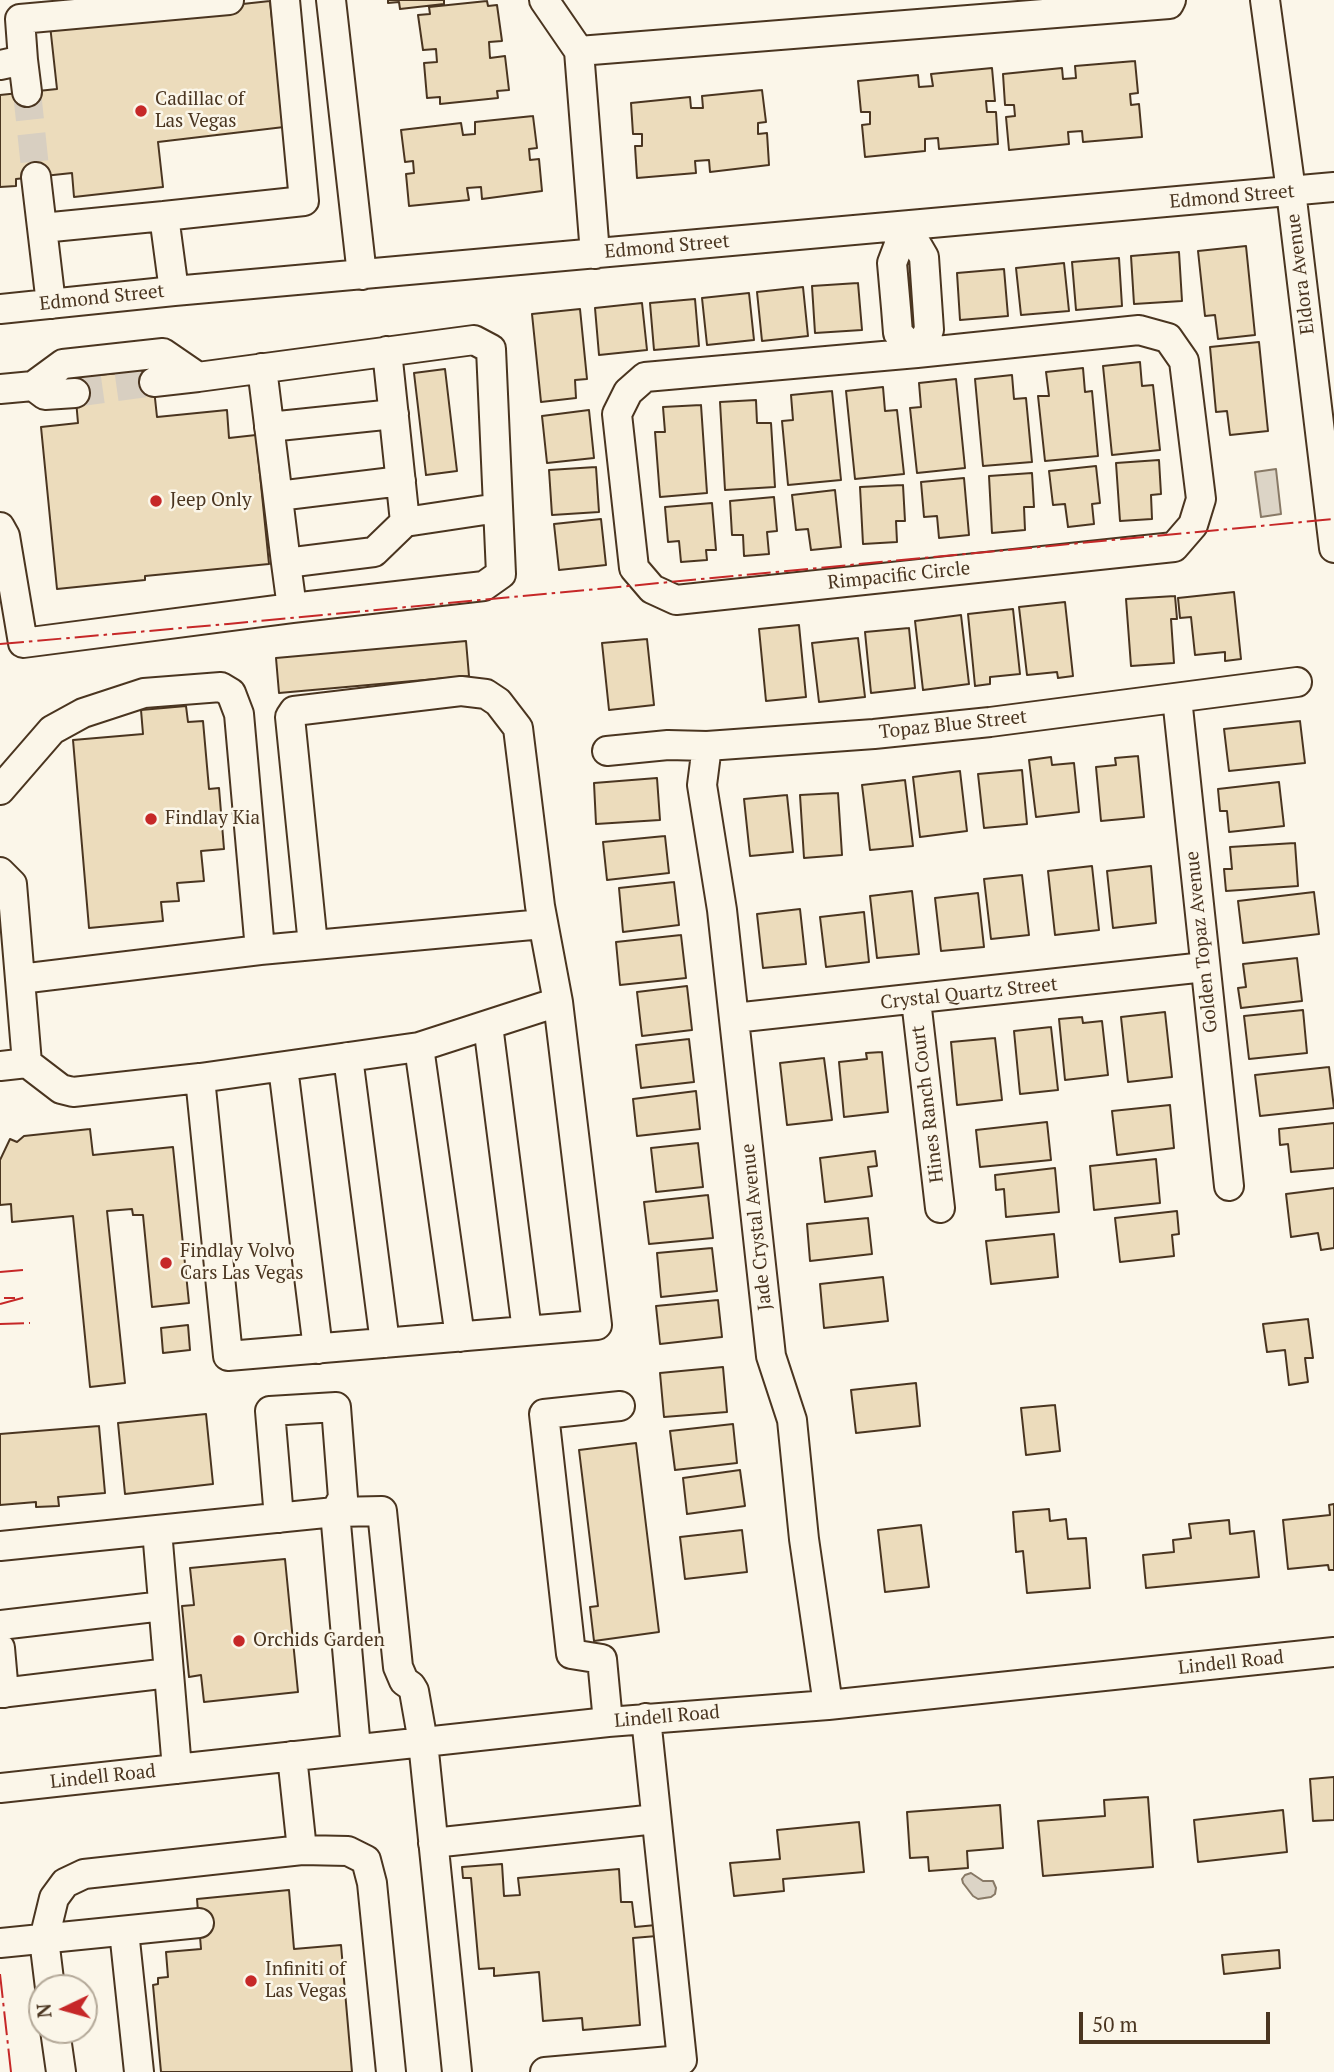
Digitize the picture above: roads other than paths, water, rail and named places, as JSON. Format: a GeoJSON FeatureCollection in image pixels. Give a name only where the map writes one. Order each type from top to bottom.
{"type":"FeatureCollection","features":[{"type":"Feature","properties":{"kind":"street"},"geometry":{"type":"LineString","coordinates":[[27,92],[12,63],[20,19],[229,0]]}},
{"type":"Feature","properties":{"kind":"street"},"geometry":{"type":"LineString","coordinates":[[42,228],[304,201],[285,0]]}},
{"type":"Feature","properties":{"kind":"street"},"geometry":{"type":"LineString","coordinates":[[331,0],[362,275]]}},
{"type":"Feature","properties":{"kind":"street"},"geometry":{"type":"LineString","coordinates":[[544,0],[579,51],[595,254]]}},
{"type":"Feature","properties":{"kind":"street"},"geometry":{"type":"LineString","coordinates":[[579,51],[1169,4],[1171,0]]}},
{"type":"Feature","properties":{"kind":"street","name":"Eldora Avenue"},"geometry":{"type":"LineString","coordinates":[[1265,0],[1292,191],[1334,548]]}},
{"type":"Feature","properties":{"kind":"street"},"geometry":{"type":"LineString","coordinates":[[37,177],[51,304]]}},
{"type":"Feature","properties":{"kind":"street","name":"Edmond Street"},"geometry":{"type":"LineString","coordinates":[[0,309],[1334,187]]}},
{"type":"Feature","properties":{"kind":"street"},"geometry":{"type":"LineString","coordinates":[[164,216],[174,291]]}},
{"type":"Feature","properties":{"kind":"street"},"geometry":{"type":"LineString","coordinates":[[906,226],[892,263],[898,333],[917,353]]}},
{"type":"Feature","properties":{"kind":"street","name":"Rimpacific Circle"},"geometry":{"type":"LineString","coordinates":[[1139,330],[1168,338],[1184,361],[1200,499],[1193,525],[1174,547],[676,600],[652,589],[634,568],[618,414],[628,392],[645,377],[917,353],[1139,330]]}},
{"type":"Feature","properties":{"kind":"street"},"geometry":{"type":"LineString","coordinates":[[0,527],[5,536],[11,645],[484,586],[501,574],[491,349],[474,340],[154,382]]}},
{"type":"Feature","properties":{"kind":"street"},"geometry":{"type":"LineString","coordinates":[[387,351],[405,522]]}},
{"type":"Feature","properties":{"kind":"street"},"geometry":{"type":"LineString","coordinates":[[0,389],[33,386],[63,364],[163,353],[198,377]]}},
{"type":"Feature","properties":{"kind":"street"},"geometry":{"type":"LineString","coordinates":[[262,368],[292,608]]}},
{"type":"Feature","properties":{"kind":"street"},"geometry":{"type":"LineString","coordinates":[[33,386],[44,395],[75,393]]}},
{"type":"Feature","properties":{"kind":"street"},"geometry":{"type":"LineString","coordinates":[[270,428],[394,414]]}},
{"type":"Feature","properties":{"kind":"street"},"geometry":{"type":"LineString","coordinates":[[278,496],[401,481]]}},
{"type":"Feature","properties":{"kind":"street"},"geometry":{"type":"LineString","coordinates":[[286,563],[374,552],[405,522],[498,508]]}},
{"type":"Feature","properties":{"kind":"street","name":"Topaz Blue Street"},"geometry":{"type":"LineString","coordinates":[[607,751],[668,745],[707,746],[874,734],[1297,682]]}},
{"type":"Feature","properties":{"kind":"street"},"geometry":{"type":"LineString","coordinates":[[0,790],[52,730],[83,713],[144,693],[221,687],[232,693],[239,715],[260,950]]}},
{"type":"Feature","properties":{"kind":"street"},"geometry":{"type":"LineString","coordinates":[[200,1078],[228,1356],[597,1325],[558,1002],[543,924],[518,728],[498,702],[486,694],[461,691],[294,711],[290,716],[313,945]]}},
{"type":"Feature","properties":{"kind":"street","name":"Golden Topaz Avenue"},"geometry":{"type":"LineString","coordinates":[[1177,698],[1229,1186]]}},
{"type":"Feature","properties":{"kind":"street","name":"Jade Crystal Avenue"},"geometry":{"type":"LineString","coordinates":[[707,746],[702,785],[722,910],[771,1356],[792,1420],[804,1539],[828,1705]]}},
{"type":"Feature","properties":{"kind":"street"},"geometry":{"type":"LineString","coordinates":[[0,872],[12,884],[20,979],[14,1065],[73,1092],[200,1078],[419,1047],[558,1002]]}},
{"type":"Feature","properties":{"kind":"street"},"geometry":{"type":"LineString","coordinates":[[20,979],[260,950],[543,924]]}},
{"type":"Feature","properties":{"kind":"street","name":"Crystal Quartz Street"},"geometry":{"type":"LineString","coordinates":[[734,1018],[1205,967]]}},
{"type":"Feature","properties":{"kind":"street","name":"Hines Ranch Court"},"geometry":{"type":"LineString","coordinates":[[916,1000],[940,1208]]}},
{"type":"Feature","properties":{"kind":"street"},"geometry":{"type":"LineString","coordinates":[[488,1025],[527,1331]]}},
{"type":"Feature","properties":{"kind":"street"},"geometry":{"type":"LineString","coordinates":[[419,1047],[460,1337]]}},
{"type":"Feature","properties":{"kind":"street"},"geometry":{"type":"LineString","coordinates":[[348,1057],[385,1343]]}},
{"type":"Feature","properties":{"kind":"street"},"geometry":{"type":"LineString","coordinates":[[283,1067],[318,1349]]}},
{"type":"Feature","properties":{"kind":"street"},"geometry":{"type":"LineString","coordinates":[[608,1722],[602,1658],[571,1654],[544,1414],[620,1406]]}},
{"type":"Feature","properties":{"kind":"street"},"geometry":{"type":"LineString","coordinates":[[279,1518],[270,1411],[336,1407],[343,1498],[335,1513],[356,1749]]}},
{"type":"Feature","properties":{"kind":"street"},"geometry":{"type":"LineString","coordinates":[[0,1546],[279,1518],[382,1511],[398,1667],[404,1681],[415,1692],[423,1742],[457,2072]]}},
{"type":"Feature","properties":{"kind":"street"},"geometry":{"type":"LineString","coordinates":[[157,1531],[177,1769]]}},
{"type":"Feature","properties":{"kind":"street"},"geometry":{"type":"LineString","coordinates":[[0,1625],[163,1606]]}},
{"type":"Feature","properties":{"kind":"street"},"geometry":{"type":"LineString","coordinates":[[0,1648],[2,1693],[169,1673]]}},
{"type":"Feature","properties":{"kind":"street","name":"Lindell Road"},"geometry":{"type":"LineString","coordinates":[[0,1788],[646,1718],[828,1705],[1334,1652]]}},
{"type":"Feature","properties":{"kind":"street"},"geometry":{"type":"LineString","coordinates":[[545,2072],[682,2060],[646,1718]]}},
{"type":"Feature","properties":{"kind":"street"},"geometry":{"type":"LineString","coordinates":[[292,1756],[302,1850]]}},
{"type":"Feature","properties":{"kind":"street"},"geometry":{"type":"LineString","coordinates":[[433,1843],[656,1819]]}},
{"type":"Feature","properties":{"kind":"street"},"geometry":{"type":"LineString","coordinates":[[48,1974],[44,1939],[54,1898],[65,1882],[84,1874],[302,1850],[348,1850],[366,1860],[372,1883],[391,2072]]}},
{"type":"Feature","properties":{"kind":"street"},"geometry":{"type":"LineString","coordinates":[[0,1943],[199,1923]]}},
{"type":"Feature","properties":{"kind":"street"},"geometry":{"type":"LineString","coordinates":[[124,1931],[139,2072]]}},
{"type":"Feature","properties":{"kind":"street"},"geometry":{"type":"LineString","coordinates":[[57,2044],[61,2072]]}},
{"type":"Feature","properties":{"kind":"tunnel"},"geometry":{"type":"LineString","coordinates":[[27,92],[36,177]]}},
{"type":"Feature","properties":{"kind":"tunnel"},"geometry":{"type":"LineString","coordinates":[[75,393],[154,382]]}},
{"type":"Feature","properties":{"kind":"place","name":"Cadillac of Las Vegas"},"geometry":{"type":"Point","coordinates":[141,111]}},
{"type":"Feature","properties":{"kind":"place","name":"Jeep Only"},"geometry":{"type":"Point","coordinates":[156,501]}},
{"type":"Feature","properties":{"kind":"place","name":"Findlay Kia"},"geometry":{"type":"Point","coordinates":[151,819]}},
{"type":"Feature","properties":{"kind":"place","name":"Findlay Volvo Cars Las Vegas"},"geometry":{"type":"Point","coordinates":[166,1263]}},
{"type":"Feature","properties":{"kind":"place","name":"Orchids Garden"},"geometry":{"type":"Point","coordinates":[239,1641]}},
{"type":"Feature","properties":{"kind":"place","name":"Infiniti of Las Vegas"},"geometry":{"type":"Point","coordinates":[251,1981]}}]}
